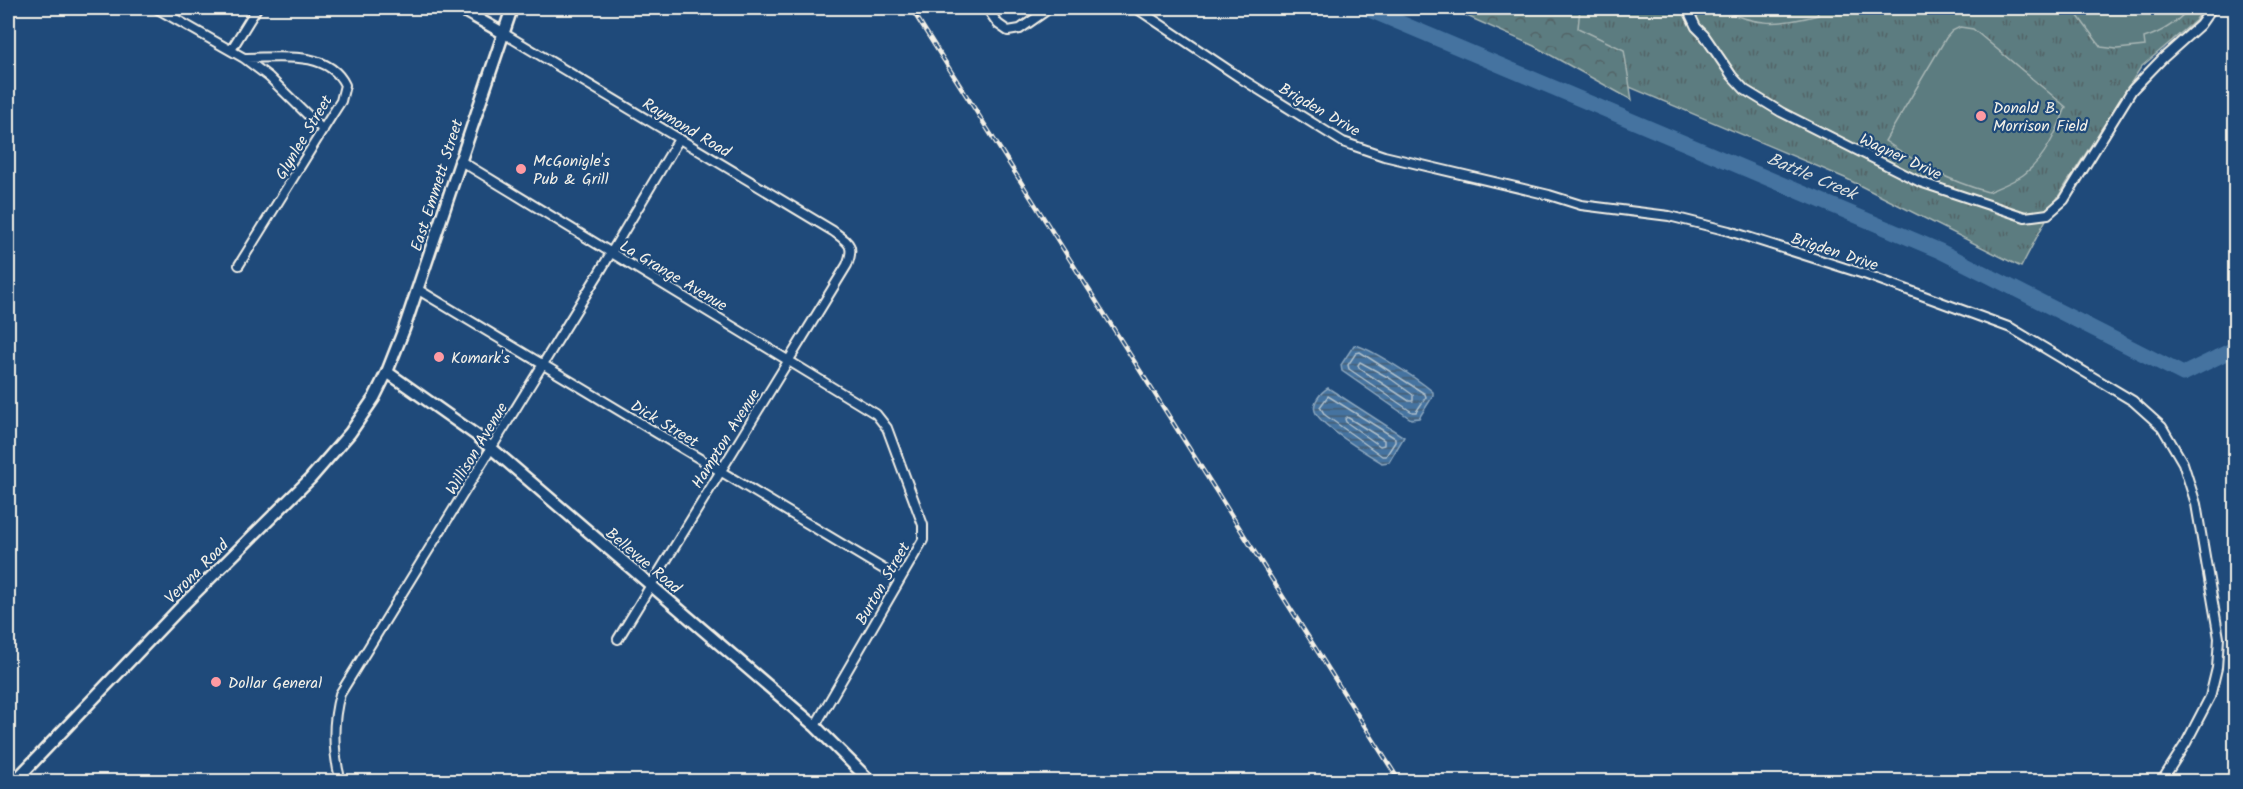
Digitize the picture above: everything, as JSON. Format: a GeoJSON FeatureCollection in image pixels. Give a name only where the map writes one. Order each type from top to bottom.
{"type":"FeatureCollection","features":[{"type":"Feature","properties":{"kind":"street"},"geometry":{"type":"LineString","coordinates":[[156,8],[244,58],[269,77],[323,130]]}},
{"type":"Feature","properties":{"kind":"street"},"geometry":{"type":"LineString","coordinates":[[231,50],[257,8]]}},
{"type":"Feature","properties":{"kind":"street"},"geometry":{"type":"LineString","coordinates":[[459,8],[503,33]]}},
{"type":"Feature","properties":{"kind":"street","name":"East Emmett Street"},"geometry":{"type":"LineString","coordinates":[[387,372],[512,8]]}},
{"type":"Feature","properties":{"kind":"street"},"geometry":{"type":"LineString","coordinates":[[987,8],[998,24],[1008,31],[1020,29],[1050,8]]}},
{"type":"Feature","properties":{"kind":"street","name":"Brigden Drive"},"geometry":{"type":"LineString","coordinates":[[1136,8],[1242,79],[1343,142],[1384,156],[1538,192],[1581,205],[1679,218],[1729,231],[1867,275],[2011,328],[2133,401],[2162,427],[2183,463],[2196,504],[2219,638],[2217,668],[2210,697],[2186,743],[2161,782]]}},
{"type":"Feature","properties":{"kind":"street","name":"Wagner Drive"},"geometry":{"type":"LineString","coordinates":[[1687,8],[1696,27],[1745,90],[1781,112],[1920,182],[2025,217],[2048,214],[2064,200],[2132,90],[2153,67],[2200,25],[2212,8]]}},
{"type":"Feature","properties":{"kind":"street","name":"Raymond Road"},"geometry":{"type":"LineString","coordinates":[[503,33],[833,231],[849,243],[851,250]]}},
{"type":"Feature","properties":{"kind":"street","name":"Glynlee Street"},"geometry":{"type":"LineString","coordinates":[[239,265],[323,130],[344,92],[345,85],[335,70],[319,62],[301,59],[244,58]]}},
{"type":"Feature","properties":{"kind":"street","name":"Willison Avenue"},"geometry":{"type":"LineString","coordinates":[[341,782],[333,734],[340,694],[680,139]]}},
{"type":"Feature","properties":{"kind":"street","name":"La Grange Avenue"},"geometry":{"type":"LineString","coordinates":[[459,160],[876,414]]}},
{"type":"Feature","properties":{"kind":"street","name":"Hampton Avenue"},"geometry":{"type":"LineString","coordinates":[[618,639],[847,265],[851,250]]}},
{"type":"Feature","properties":{"kind":"street","name":"Dick Street"},"geometry":{"type":"LineString","coordinates":[[417,289],[900,579]]}},
{"type":"Feature","properties":{"kind":"street","name":"Bellevue Road"},"geometry":{"type":"LineString","coordinates":[[387,372],[450,415],[651,585],[815,726],[871,782]]}},
{"type":"Feature","properties":{"kind":"street","name":"Verona Road"},"geometry":{"type":"LineString","coordinates":[[14,782],[182,607],[310,479],[350,433],[374,398],[387,372]]}},
{"type":"Feature","properties":{"kind":"street","name":"Burton Street"},"geometry":{"type":"LineString","coordinates":[[815,726],[922,540],[923,525],[887,428],[876,414]]}},
{"type":"Feature","properties":{"kind":"green space"},"geometry":{"type":"Polygon","coordinates":[[[1449,8],[1580,8],[1578,28],[1624,50],[1632,100],[1534,46],[1449,8]]]}},
{"type":"Feature","properties":{"kind":"green space"},"geometry":{"type":"Polygon","coordinates":[[[1543,8],[2204,8],[2195,21],[2141,67],[2058,197],[2021,267],[1845,178],[1542,50],[1543,8]]]}},
{"type":"Feature","properties":{"kind":"green space"},"geometry":{"type":"Polygon","coordinates":[[[1720,8],[1816,8],[1818,15],[1792,21],[1768,22],[1744,19],[1720,8]]]}},
{"type":"Feature","properties":{"kind":"green space"},"geometry":{"type":"Polygon","coordinates":[[[2072,8],[2189,8],[2169,26],[2144,38],[2145,46],[2117,49],[2101,47],[2072,8]]]}},
{"type":"Feature","properties":{"kind":"green space","name":"Donald B. Morrison Field"},"geometry":{"type":"Polygon","coordinates":[[[1960,27],[1973,29],[2066,107],[2054,135],[2038,161],[2019,178],[1988,192],[1934,171],[1885,141],[1946,38],[1960,27]]]}},
{"type":"Feature","properties":{"kind":"water"},"geometry":{"type":"Polygon","coordinates":[[[1354,345],[1382,358],[1433,392],[1433,396],[1419,418],[1411,419],[1342,371],[1341,365],[1354,345]]]}},
{"type":"Feature","properties":{"kind":"water"},"geometry":{"type":"Polygon","coordinates":[[[1328,388],[1404,437],[1389,462],[1382,463],[1366,453],[1335,432],[1319,417],[1314,408],[1316,401],[1328,388]]]}},
{"type":"Feature","properties":{"kind":"waterway","name":"Battle Creek"},"geometry":{"type":"LineString","coordinates":[[1365,8],[1940,251],[2183,374],[2236,348]]}},
{"type":"Feature","properties":{"kind":"railway"},"geometry":{"type":"LineString","coordinates":[[911,8],[1400,782]]}},
{"type":"Feature","properties":{"kind":"place","name":"Donald B. Morrison Field"},"geometry":{"type":"Point","coordinates":[1981,116]}},
{"type":"Feature","properties":{"kind":"place","name":"McGonigle's Pub & Grill"},"geometry":{"type":"Point","coordinates":[521,169]}},
{"type":"Feature","properties":{"kind":"place","name":"Komark's"},"geometry":{"type":"Point","coordinates":[439,357]}},
{"type":"Feature","properties":{"kind":"place","name":"Dollar General"},"geometry":{"type":"Point","coordinates":[216,682]}}]}
